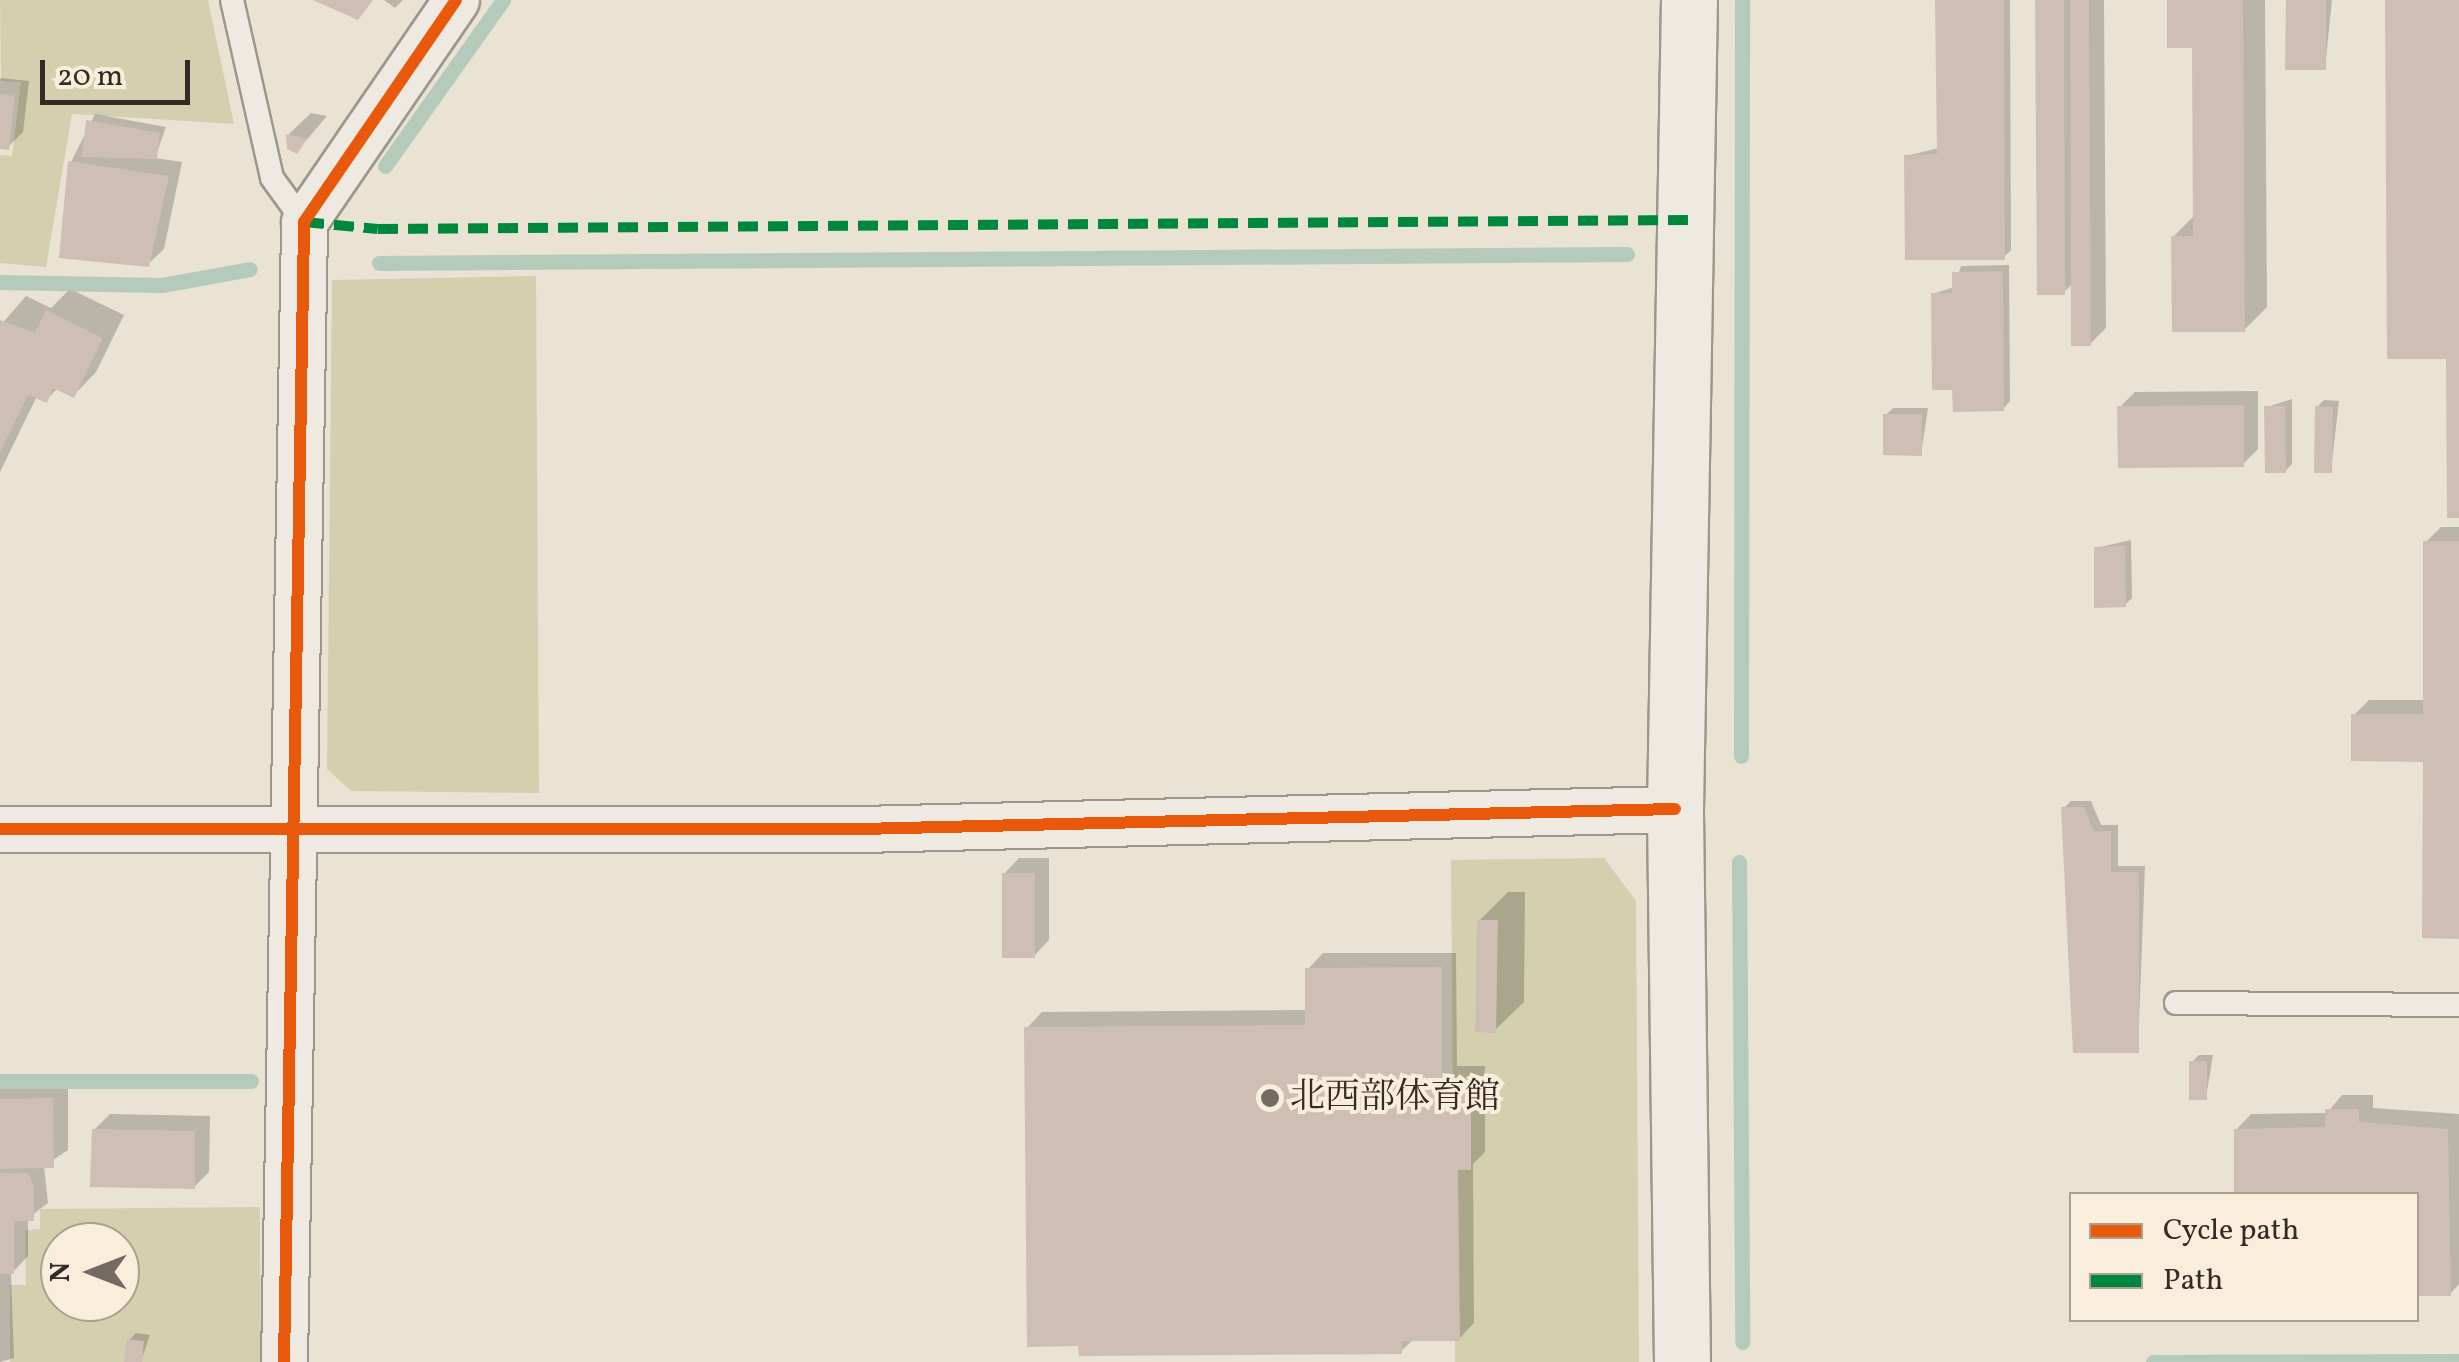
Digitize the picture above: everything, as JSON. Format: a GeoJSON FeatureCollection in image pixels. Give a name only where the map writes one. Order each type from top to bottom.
{"type":"FeatureCollection","features":[{"type":"Feature","properties":{"kind":"street"},"geometry":{"type":"LineString","coordinates":[[284,1362],[288,828],[304,222],[456,0]]}},
{"type":"Feature","properties":{"kind":"street"},"geometry":{"type":"LineString","coordinates":[[1682,1362],[1675,809],[1688,0]]}},
{"type":"Feature","properties":{"kind":"street"},"geometry":{"type":"LineString","coordinates":[[0,830],[861,829],[1675,809]]}},
{"type":"Feature","properties":{"kind":"lane"},"geometry":{"type":"LineString","coordinates":[[232,0],[272,178],[304,222]]}},
{"type":"Feature","properties":{"kind":"lane"},"geometry":{"type":"LineString","coordinates":[[2176,1003],[2459,1006]]}},
{"type":"Feature","properties":{"kind":"shaded area"},"geometry":{"type":"Polygon","coordinates":[[[0,0],[208,0],[234,124],[72,114],[46,267],[0,263],[0,155],[12,156],[21,82],[1,81],[0,0]]]}},
{"type":"Feature","properties":{"kind":"shaded area"},"geometry":{"type":"Polygon","coordinates":[[[536,276],[539,793],[351,791],[327,769],[332,280],[536,276]]]}},
{"type":"Feature","properties":{"kind":"shaded area"},"geometry":{"type":"Polygon","coordinates":[[[1604,858],[1636,901],[1639,1362],[1455,1362],[1451,860],[1604,858]]]}},
{"type":"Feature","properties":{"kind":"shaded area"},"geometry":{"type":"Polygon","coordinates":[[[260,1207],[261,1362],[10,1362],[10,1285],[26,1285],[25,1230],[40,1229],[40,1322],[140,1322],[140,1222],[40,1222],[40,1209],[260,1207]]]}},
{"type":"Feature","properties":{"kind":"building"},"geometry":{"type":"Polygon","coordinates":[[[313,0],[373,0],[358,20],[313,0]]]}},
{"type":"Feature","properties":{"kind":"building"},"geometry":{"type":"Polygon","coordinates":[[[1935,0],[2004,0],[2005,260],[1905,260],[1904,155],[1937,154],[1935,0]]]}},
{"type":"Feature","properties":{"kind":"building"},"geometry":{"type":"Polygon","coordinates":[[[2035,0],[2064,0],[2065,295],[2037,295],[2035,0]]]}},
{"type":"Feature","properties":{"kind":"building"},"geometry":{"type":"Polygon","coordinates":[[[2070,0],[2089,0],[2091,346],[2071,346],[2070,0]]]}},
{"type":"Feature","properties":{"kind":"building"},"geometry":{"type":"Polygon","coordinates":[[[2167,0],[2243,0],[2245,332],[2172,332],[2171,236],[2193,236],[2192,48],[2167,48],[2167,0]]]}},
{"type":"Feature","properties":{"kind":"building"},"geometry":{"type":"Polygon","coordinates":[[[2286,0],[2326,0],[2326,70],[2285,70],[2286,0]]]}},
{"type":"Feature","properties":{"kind":"building"},"geometry":{"type":"Polygon","coordinates":[[[2385,0],[2459,0],[2459,518],[2447,518],[2446,359],[2387,359],[2385,0]]]}},
{"type":"Feature","properties":{"kind":"building"},"geometry":{"type":"Polygon","coordinates":[[[0,94],[15,96],[9,150],[0,149],[0,94]]]}},
{"type":"Feature","properties":{"kind":"building"},"geometry":{"type":"Polygon","coordinates":[[[86,120],[160,133],[157,159],[82,157],[86,120]]]}},
{"type":"Feature","properties":{"kind":"building"},"geometry":{"type":"Polygon","coordinates":[[[286,134],[307,139],[297,154],[287,149],[286,134]]]}},
{"type":"Feature","properties":{"kind":"building"},"geometry":{"type":"Polygon","coordinates":[[[68,161],[169,176],[149,267],[59,258],[68,161]]]}},
{"type":"Feature","properties":{"kind":"building"},"geometry":{"type":"Polygon","coordinates":[[[2003,271],[2004,411],[1953,412],[1952,390],[1932,390],[1931,293],[1952,293],[1952,272],[2003,271]]]}},
{"type":"Feature","properties":{"kind":"building"},"geometry":{"type":"Polygon","coordinates":[[[46,310],[103,338],[74,398],[53,388],[47,403],[28,395],[0,453],[0,320],[35,333],[46,310]]]}},
{"type":"Feature","properties":{"kind":"building"},"geometry":{"type":"Polygon","coordinates":[[[2244,405],[2244,467],[2118,468],[2117,406],[2244,405]]]}},
{"type":"Feature","properties":{"kind":"building"},"geometry":{"type":"Polygon","coordinates":[[[2264,406],[2285,406],[2286,473],[2265,473],[2264,406]]]}},
{"type":"Feature","properties":{"kind":"building"},"geometry":{"type":"Polygon","coordinates":[[[2315,406],[2333,407],[2332,473],[2314,473],[2315,406]]]}},
{"type":"Feature","properties":{"kind":"building"},"geometry":{"type":"Polygon","coordinates":[[[1883,414],[1922,414],[1922,456],[1883,455],[1883,414]]]}},
{"type":"Feature","properties":{"kind":"building"},"geometry":{"type":"Polygon","coordinates":[[[2423,541],[2459,541],[2459,939],[2422,938],[2423,762],[2351,761],[2351,714],[2423,714],[2423,541]]]}},
{"type":"Feature","properties":{"kind":"building"},"geometry":{"type":"Polygon","coordinates":[[[2125,546],[2126,607],[2094,608],[2094,547],[2125,546]]]}},
{"type":"Feature","properties":{"kind":"building"},"geometry":{"type":"Polygon","coordinates":[[[2061,807],[2084,807],[2094,831],[2111,831],[2111,872],[2139,872],[2139,1053],[2073,1053],[2061,807]]]}},
{"type":"Feature","properties":{"kind":"building"},"geometry":{"type":"Polygon","coordinates":[[[1002,873],[1035,873],[1035,958],[1002,958],[1002,873]]]}},
{"type":"Feature","properties":{"kind":"building"},"geometry":{"type":"Polygon","coordinates":[[[1477,920],[1498,920],[1496,1033],[1475,1032],[1477,920]]]}},
{"type":"Feature","properties":{"kind":"building"},"geometry":{"type":"Polygon","coordinates":[[[1442,967],[1442,1081],[1471,1080],[1471,1170],[1458,1170],[1460,1341],[1402,1341],[1402,1354],[1079,1356],[1078,1346],[1027,1347],[1024,1027],[1305,1025],[1305,968],[1442,967]]]}},
{"type":"Feature","properties":{"kind":"building"},"geometry":{"type":"Polygon","coordinates":[[[2189,1061],[2207,1061],[2207,1100],[2189,1100],[2189,1061]]]}},
{"type":"Feature","properties":{"kind":"building"},"geometry":{"type":"Polygon","coordinates":[[[53,1098],[54,1168],[0,1169],[0,1099],[53,1098]]]}},
{"type":"Feature","properties":{"kind":"building"},"geometry":{"type":"Polygon","coordinates":[[[2325,1109],[2359,1109],[2359,1122],[2448,1129],[2451,1296],[2419,1296],[2419,1192],[2234,1192],[2234,1129],[2325,1127],[2325,1109]]]}},
{"type":"Feature","properties":{"kind":"building"},"geometry":{"type":"Polygon","coordinates":[[[92,1129],[195,1131],[195,1189],[90,1187],[92,1129]]]}},
{"type":"Feature","properties":{"kind":"building"},"geometry":{"type":"Polygon","coordinates":[[[0,1173],[28,1173],[34,1187],[34,1221],[14,1221],[14,1274],[0,1274],[0,1173]]]}},
{"type":"Feature","properties":{"kind":"building"},"geometry":{"type":"Polygon","coordinates":[[[127,1339],[144,1341],[142,1362],[124,1362],[127,1339]]]}},
{"type":"Feature","properties":{"kind":"waterway"},"geometry":{"type":"LineString","coordinates":[[385,166],[503,0]]}},
{"type":"Feature","properties":{"kind":"waterway"},"geometry":{"type":"LineString","coordinates":[[1741,756],[1742,0]]}},
{"type":"Feature","properties":{"kind":"waterway"},"geometry":{"type":"LineString","coordinates":[[379,263],[1627,254]]}},
{"type":"Feature","properties":{"kind":"waterway"},"geometry":{"type":"LineString","coordinates":[[0,282],[162,285],[250,269]]}},
{"type":"Feature","properties":{"kind":"waterway"},"geometry":{"type":"LineString","coordinates":[[1739,862],[1742,1342]]}},
{"type":"Feature","properties":{"kind":"waterway"},"geometry":{"type":"LineString","coordinates":[[0,1081],[251,1081]]}},
{"type":"Feature","properties":{"kind":"waterway"},"geometry":{"type":"LineString","coordinates":[[2153,1362],[2459,1361]]}},
{"type":"Feature","properties":{"kind":"marked path"},"geometry":{"type":"LineString","coordinates":[[304,222],[378,229],[1688,220]]}},
{"type":"Feature","properties":{"kind":"cycle path"},"geometry":{"type":"LineString","coordinates":[[284,1362],[304,222],[456,0]]}},
{"type":"Feature","properties":{"kind":"cycle path"},"geometry":{"type":"LineString","coordinates":[[0,829],[861,829],[1675,809]]}},
{"type":"Feature","properties":{"kind":"place","name":"北西部体育館"},"geometry":{"type":"Point","coordinates":[1270,1098]}}]}
